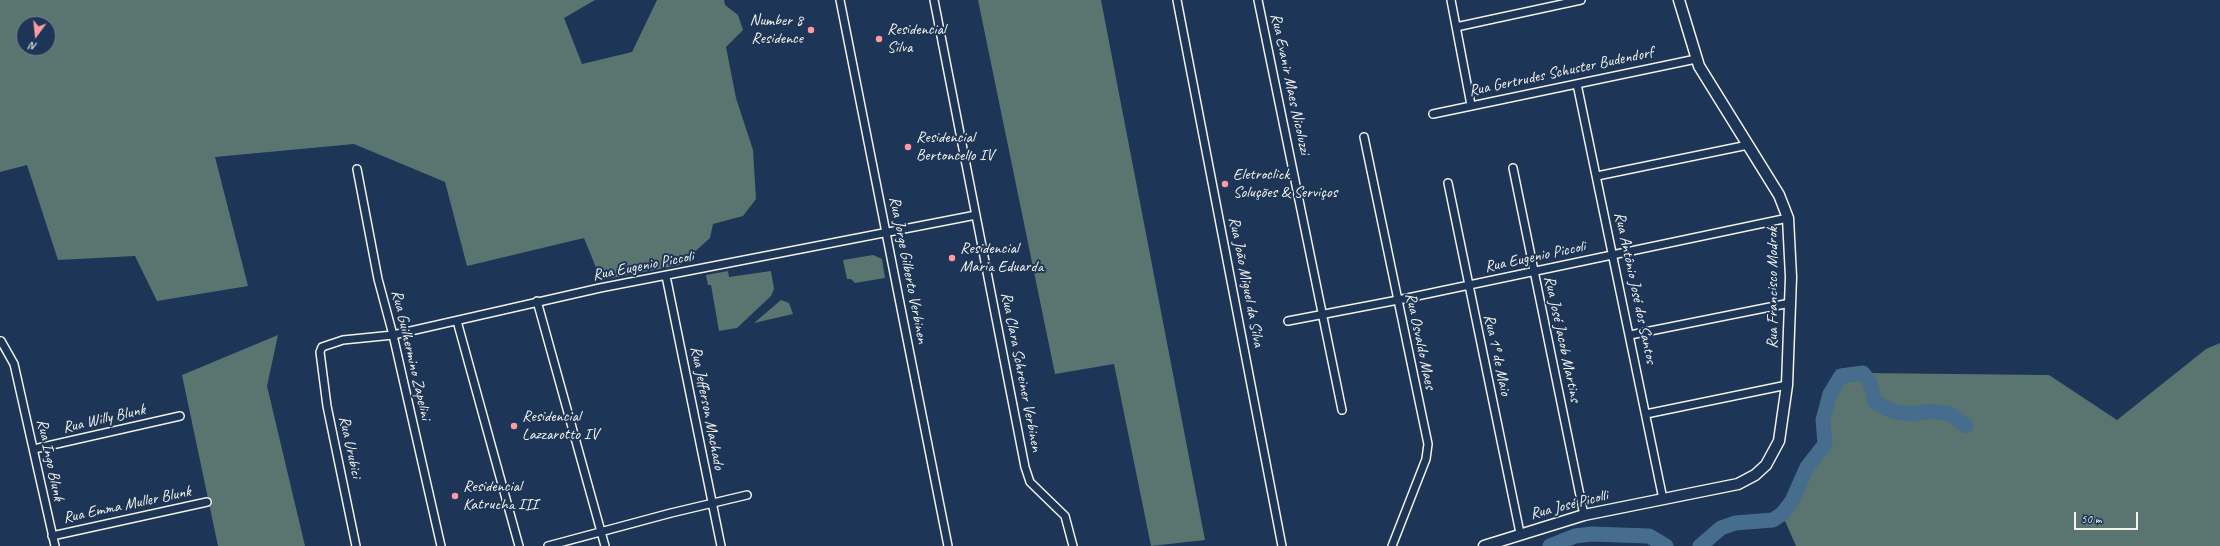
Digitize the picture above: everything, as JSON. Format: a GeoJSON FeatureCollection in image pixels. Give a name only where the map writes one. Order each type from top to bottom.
{"type":"FeatureCollection","features":[{"type":"Feature","properties":{"kind":"street","name":"Rua Jorge Gilberto Verbinen"},"geometry":{"type":"LineString","coordinates":[[840,0],[948,546]]}},
{"type":"Feature","properties":{"kind":"street","name":"Rua Clara Schreiner Verbinen"},"geometry":{"type":"LineString","coordinates":[[934,0],[1025,467],[1030,482],[1065,516],[1073,546]]}},
{"type":"Feature","properties":{"kind":"street","name":"Rua João Miguel da Silva"},"geometry":{"type":"LineString","coordinates":[[1177,0],[1282,546]]}},
{"type":"Feature","properties":{"kind":"street","name":"Rua Evanir Maes Nicoluzzi"},"geometry":{"type":"LineString","coordinates":[[1258,0],[1342,410]]}},
{"type":"Feature","properties":{"kind":"street"},"geometry":{"type":"LineString","coordinates":[[1451,0],[1471,105]]}},
{"type":"Feature","properties":{"kind":"street"},"geometry":{"type":"LineString","coordinates":[[1456,27],[1581,0]]}},
{"type":"Feature","properties":{"kind":"street","name":"Rua Francisco Modrok"},"geometry":{"type":"LineString","coordinates":[[1663,498],[1738,484],[1755,476],[1766,465],[1779,441],[1787,385],[1790,303],[1788,218],[1779,195],[1696,59],[1678,0]]}},
{"type":"Feature","properties":{"kind":"street","name":"Rua Gertrudes Schuster Budendorf"},"geometry":{"type":"LineString","coordinates":[[1433,114],[1696,59]]}},
{"type":"Feature","properties":{"kind":"street","name":"Rua Antônio José dos Santos"},"geometry":{"type":"LineString","coordinates":[[1577,84],[1614,255],[1663,498]]}},
{"type":"Feature","properties":{"kind":"street","name":"Rua Osvaldo Maes"},"geometry":{"type":"LineString","coordinates":[[1364,137],[1428,453],[1392,546]]}},
{"type":"Feature","properties":{"kind":"street"},"geometry":{"type":"LineString","coordinates":[[1597,176],[1748,145]]}},
{"type":"Feature","properties":{"kind":"street","name":"Rua José Jacob Martins"},"geometry":{"type":"LineString","coordinates":[[1513,168],[1533,272],[1584,515]]}},
{"type":"Feature","properties":{"kind":"street","name":"Rua Guilhermino Zapelini"},"geometry":{"type":"LineString","coordinates":[[357,169],[378,279],[393,335],[441,546]]}},
{"type":"Feature","properties":{"kind":"street","name":"Rua 1º de Maio"},"geometry":{"type":"LineString","coordinates":[[1448,183],[1520,533]]}},
{"type":"Feature","properties":{"kind":"street","name":"Rua Eugenio Piccoli"},"geometry":{"type":"LineString","coordinates":[[320,352],[322,347],[332,342],[393,335],[537,301],[976,215]]}},
{"type":"Feature","properties":{"kind":"street","name":"Rua Eugenio Piccoli"},"geometry":{"type":"LineString","coordinates":[[1288,321],[1398,300],[1788,218]]}},
{"type":"Feature","properties":{"kind":"street","name":"Rua Jefferson Machado"},"geometry":{"type":"LineString","coordinates":[[666,276],[721,546]]}},
{"type":"Feature","properties":{"kind":"street"},"geometry":{"type":"LineString","coordinates":[[537,301],[605,546]]}},
{"type":"Feature","properties":{"kind":"street"},"geometry":{"type":"LineString","coordinates":[[1630,335],[1790,303]]}},
{"type":"Feature","properties":{"kind":"street"},"geometry":{"type":"LineString","coordinates":[[457,321],[519,546]]}},
{"type":"Feature","properties":{"kind":"street","name":"Rua Ingo Blunk"},"geometry":{"type":"LineString","coordinates":[[0,341],[14,364],[55,546]]}},
{"type":"Feature","properties":{"kind":"street","name":"Rua Urubici"},"geometry":{"type":"LineString","coordinates":[[320,352],[327,406],[356,546]]}},
{"type":"Feature","properties":{"kind":"street"},"geometry":{"type":"LineString","coordinates":[[1646,414],[1787,385]]}},
{"type":"Feature","properties":{"kind":"street","name":"Rua Willy Blunk"},"geometry":{"type":"LineString","coordinates":[[34,449],[180,416]]}},
{"type":"Feature","properties":{"kind":"street"},"geometry":{"type":"LineString","coordinates":[[548,546],[747,495]]}},
{"type":"Feature","properties":{"kind":"street","name":"Rua José Picolli"},"geometry":{"type":"LineString","coordinates":[[1484,546],[1520,533],[1584,515],[1663,498]]}},
{"type":"Feature","properties":{"kind":"street","name":"Rua Emma Muller Blunk"},"geometry":{"type":"LineString","coordinates":[[52,536],[207,502]]}},
{"type":"Feature","properties":{"kind":"green space"},"geometry":{"type":"Polygon","coordinates":[[[0,0],[595,0],[564,18],[582,64],[632,52],[657,0],[724,0],[725,5],[738,15],[743,30],[726,47],[736,98],[753,150],[756,199],[743,216],[713,224],[710,238],[680,265],[601,280],[584,238],[467,266],[445,182],[354,144],[215,157],[248,286],[157,301],[135,256],[58,260],[27,165],[0,172],[0,0]]]}},
{"type":"Feature","properties":{"kind":"green space"},"geometry":{"type":"Polygon","coordinates":[[[978,0],[1101,0],[1205,540],[1151,546],[1114,364],[1055,374],[978,0]]]}},
{"type":"Feature","properties":{"kind":"green space"},"geometry":{"type":"Polygon","coordinates":[[[873,255],[882,259],[885,278],[855,283],[851,279],[847,279],[843,260],[873,255]]]}},
{"type":"Feature","properties":{"kind":"green space"},"geometry":{"type":"Polygon","coordinates":[[[728,271],[729,277],[771,271],[774,289],[771,296],[737,328],[719,331],[711,285],[708,285],[706,275],[728,271]]]}},
{"type":"Feature","properties":{"kind":"green space"},"geometry":{"type":"Polygon","coordinates":[[[781,300],[789,303],[793,314],[754,323],[781,300]]]}},
{"type":"Feature","properties":{"kind":"green space"},"geometry":{"type":"Polygon","coordinates":[[[278,335],[267,386],[305,546],[218,546],[182,375],[278,335]]]}},
{"type":"Feature","properties":{"kind":"green space"},"geometry":{"type":"Polygon","coordinates":[[[2220,343],[2220,546],[1796,546],[1782,514],[1792,501],[1807,467],[1825,444],[1823,420],[1830,394],[1841,376],[1863,373],[2049,375],[2117,420],[2206,349],[2220,343]]]}},
{"type":"Feature","properties":{"kind":"waterway"},"geometry":{"type":"LineString","coordinates":[[1700,546],[1721,528],[1735,523],[1773,520],[1782,514],[1792,501],[1807,467],[1825,444],[1823,420],[1830,394],[1841,376],[1863,373],[1870,382],[1875,402],[1894,412],[1914,414],[1931,411],[1950,414],[1966,426]]}},
{"type":"Feature","properties":{"kind":"waterway"},"geometry":{"type":"LineString","coordinates":[[1550,546],[1575,536],[1592,534],[1649,536],[1666,546]]}},
{"type":"Feature","properties":{"kind":"place","name":"Number 8 Residence"},"geometry":{"type":"Point","coordinates":[811,30]}},
{"type":"Feature","properties":{"kind":"place","name":"Residencial Silva"},"geometry":{"type":"Point","coordinates":[879,39]}},
{"type":"Feature","properties":{"kind":"place","name":"Residencial Bertoncello IV"},"geometry":{"type":"Point","coordinates":[908,147]}},
{"type":"Feature","properties":{"kind":"place","name":"Eletroclick Soluções & Serviços"},"geometry":{"type":"Point","coordinates":[1225,184]}},
{"type":"Feature","properties":{"kind":"place","name":"Residencial Maria Eduarda"},"geometry":{"type":"Point","coordinates":[952,258]}},
{"type":"Feature","properties":{"kind":"place","name":"Residencial Lazzarotto IV"},"geometry":{"type":"Point","coordinates":[514,426]}},
{"type":"Feature","properties":{"kind":"place","name":"Residencial Katrucha III"},"geometry":{"type":"Point","coordinates":[455,496]}}]}
